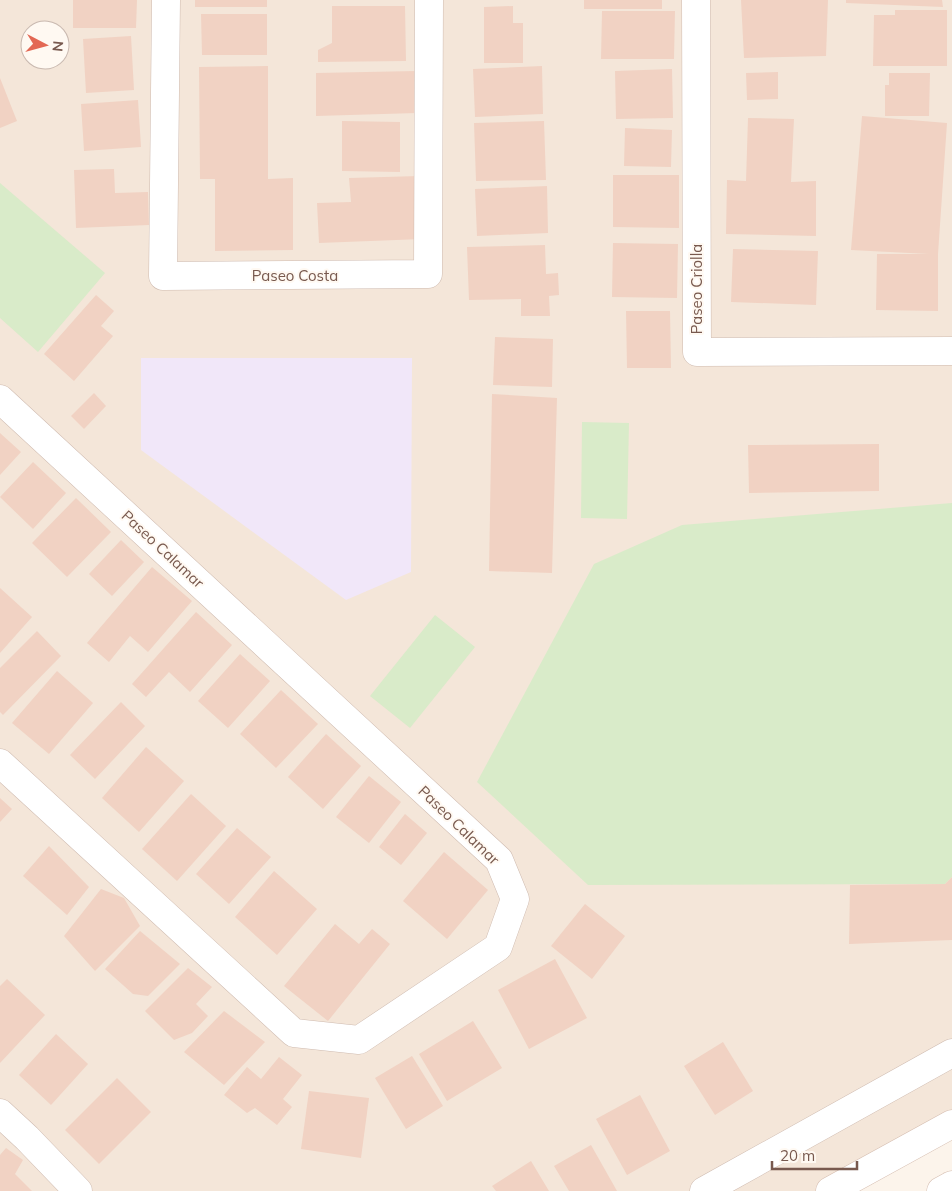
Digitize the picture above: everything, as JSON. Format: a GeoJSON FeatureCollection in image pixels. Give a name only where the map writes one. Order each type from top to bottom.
{"type":"FeatureCollection","features":[{"type":"Feature","properties":{"kind":"street","name":"Paseo Costa"},"geometry":{"type":"LineString","coordinates":[[166,0],[163,276],[428,274],[429,0]]}},
{"type":"Feature","properties":{"kind":"street","name":"Paseo Criolla"},"geometry":{"type":"LineString","coordinates":[[696,0],[696,352],[952,351]]}},
{"type":"Feature","properties":{"kind":"street","name":"Paseo Calamar"},"geometry":{"type":"LineString","coordinates":[[0,399],[499,860],[515,898],[498,947],[359,1040],[294,1033],[0,764]]}},
{"type":"Feature","properties":{"kind":"street"},"geometry":{"type":"LineString","coordinates":[[704,1191],[952,1053]]}},
{"type":"Feature","properties":{"kind":"street"},"geometry":{"type":"LineString","coordinates":[[0,1113],[78,1191]]}},
{"type":"Feature","properties":{"kind":"street"},"geometry":{"type":"LineString","coordinates":[[830,1191],[952,1124]]}},
{"type":"Feature","properties":{"kind":"street"},"geometry":{"type":"LineString","coordinates":[[942,1191],[952,1185]]}},
{"type":"Feature","properties":{"kind":"shaded area"},"geometry":{"type":"Polygon","coordinates":[[[0,0],[952,0],[952,1124],[830,1191],[0,1191],[0,0]]]}},
{"type":"Feature","properties":{"kind":"shaded area"},"geometry":{"type":"Polygon","coordinates":[[[141,358],[412,358],[411,572],[346,600],[141,450],[141,358]]]}},
{"type":"Feature","properties":{"kind":"green space"},"geometry":{"type":"Polygon","coordinates":[[[0,183],[105,273],[38,352],[0,318],[0,183]]]}},
{"type":"Feature","properties":{"kind":"green space"},"geometry":{"type":"Polygon","coordinates":[[[582,422],[629,423],[627,519],[581,518],[582,422]]]}},
{"type":"Feature","properties":{"kind":"green space"},"geometry":{"type":"Polygon","coordinates":[[[952,503],[952,877],[945,884],[588,885],[477,782],[594,564],[682,525],[952,503]]]}},
{"type":"Feature","properties":{"kind":"green space"},"geometry":{"type":"Polygon","coordinates":[[[435,615],[475,647],[410,728],[370,696],[435,615]]]}},
{"type":"Feature","properties":{"kind":"building"},"geometry":{"type":"Polygon","coordinates":[[[73,0],[137,0],[136,28],[73,28],[73,0]]]}},
{"type":"Feature","properties":{"kind":"building"},"geometry":{"type":"Polygon","coordinates":[[[195,0],[267,0],[267,7],[195,7],[195,0]]]}},
{"type":"Feature","properties":{"kind":"building"},"geometry":{"type":"Polygon","coordinates":[[[584,0],[662,0],[662,9],[584,9],[584,0]]]}},
{"type":"Feature","properties":{"kind":"building"},"geometry":{"type":"Polygon","coordinates":[[[741,0],[828,0],[826,56],[744,58],[741,0]]]}},
{"type":"Feature","properties":{"kind":"building"},"geometry":{"type":"Polygon","coordinates":[[[846,0],[942,0],[943,7],[846,3],[846,0]]]}},
{"type":"Feature","properties":{"kind":"building"},"geometry":{"type":"Polygon","coordinates":[[[332,6],[405,6],[406,61],[318,62],[318,50],[332,43],[332,6]]]}},
{"type":"Feature","properties":{"kind":"building"},"geometry":{"type":"Polygon","coordinates":[[[513,6],[513,23],[523,23],[523,63],[484,63],[484,7],[513,6]]]}},
{"type":"Feature","properties":{"kind":"building"},"geometry":{"type":"Polygon","coordinates":[[[895,10],[947,10],[947,66],[873,66],[874,15],[895,15],[895,10]]]}},
{"type":"Feature","properties":{"kind":"building"},"geometry":{"type":"Polygon","coordinates":[[[602,11],[675,11],[674,59],[601,59],[602,11]]]}},
{"type":"Feature","properties":{"kind":"building"},"geometry":{"type":"Polygon","coordinates":[[[201,14],[267,14],[267,55],[202,55],[201,14]]]}},
{"type":"Feature","properties":{"kind":"building"},"geometry":{"type":"Polygon","coordinates":[[[131,36],[134,90],[86,93],[83,39],[131,36]]]}},
{"type":"Feature","properties":{"kind":"building"},"geometry":{"type":"Polygon","coordinates":[[[268,66],[268,179],[293,178],[293,250],[215,251],[215,179],[200,179],[199,67],[268,66]]]}},
{"type":"Feature","properties":{"kind":"building"},"geometry":{"type":"Polygon","coordinates":[[[542,66],[543,114],[475,117],[473,69],[542,66]]]}},
{"type":"Feature","properties":{"kind":"building"},"geometry":{"type":"Polygon","coordinates":[[[672,69],[673,118],[616,119],[615,71],[672,69]]]}},
{"type":"Feature","properties":{"kind":"building"},"geometry":{"type":"Polygon","coordinates":[[[416,71],[417,113],[316,116],[316,73],[416,71]]]}},
{"type":"Feature","properties":{"kind":"building"},"geometry":{"type":"Polygon","coordinates":[[[778,72],[778,99],[747,100],[746,73],[778,72]]]}},
{"type":"Feature","properties":{"kind":"building"},"geometry":{"type":"Polygon","coordinates":[[[889,73],[930,73],[929,116],[885,116],[885,85],[889,85],[889,73]]]}},
{"type":"Feature","properties":{"kind":"building"},"geometry":{"type":"Polygon","coordinates":[[[0,78],[17,121],[0,128],[0,78]]]}},
{"type":"Feature","properties":{"kind":"building"},"geometry":{"type":"Polygon","coordinates":[[[138,100],[141,147],[84,151],[81,104],[138,100]]]}},
{"type":"Feature","properties":{"kind":"building"},"geometry":{"type":"Polygon","coordinates":[[[862,116],[947,123],[938,254],[938,311],[876,310],[877,254],[929,254],[851,250],[862,116]]]}},
{"type":"Feature","properties":{"kind":"building"},"geometry":{"type":"Polygon","coordinates":[[[748,118],[794,119],[791,182],[816,181],[816,236],[726,234],[727,180],[746,181],[748,118]]]}},
{"type":"Feature","properties":{"kind":"building"},"geometry":{"type":"Polygon","coordinates":[[[342,121],[400,122],[400,172],[342,171],[342,121]]]}},
{"type":"Feature","properties":{"kind":"building"},"geometry":{"type":"Polygon","coordinates":[[[544,121],[546,180],[476,181],[474,123],[544,121]]]}},
{"type":"Feature","properties":{"kind":"building"},"geometry":{"type":"Polygon","coordinates":[[[625,128],[672,130],[671,167],[624,166],[625,128]]]}},
{"type":"Feature","properties":{"kind":"building"},"geometry":{"type":"Polygon","coordinates":[[[114,169],[115,193],[148,192],[149,225],[76,228],[74,170],[114,169]]]}},
{"type":"Feature","properties":{"kind":"building"},"geometry":{"type":"Polygon","coordinates":[[[613,175],[679,175],[679,228],[613,227],[613,175]]]}},
{"type":"Feature","properties":{"kind":"building"},"geometry":{"type":"Polygon","coordinates":[[[419,176],[422,239],[319,243],[317,203],[351,202],[349,178],[419,176]]]}},
{"type":"Feature","properties":{"kind":"building"},"geometry":{"type":"Polygon","coordinates":[[[547,186],[548,233],[477,236],[475,189],[547,186]]]}},
{"type":"Feature","properties":{"kind":"building"},"geometry":{"type":"Polygon","coordinates":[[[613,243],[678,244],[677,298],[612,297],[613,243]]]}},
{"type":"Feature","properties":{"kind":"building"},"geometry":{"type":"Polygon","coordinates":[[[545,245],[546,274],[558,273],[559,295],[549,296],[550,316],[521,316],[521,299],[469,300],[467,247],[545,245]]]}},
{"type":"Feature","properties":{"kind":"building"},"geometry":{"type":"Polygon","coordinates":[[[733,249],[818,251],[816,305],[731,302],[733,249]]]}},
{"type":"Feature","properties":{"kind":"building"},"geometry":{"type":"Polygon","coordinates":[[[96,295],[114,311],[101,326],[113,336],[74,381],[44,354],[96,295]]]}},
{"type":"Feature","properties":{"kind":"building"},"geometry":{"type":"Polygon","coordinates":[[[626,311],[670,311],[671,368],[627,368],[626,311]]]}},
{"type":"Feature","properties":{"kind":"building"},"geometry":{"type":"Polygon","coordinates":[[[495,337],[553,339],[552,387],[493,385],[495,337]]]}},
{"type":"Feature","properties":{"kind":"building"},"geometry":{"type":"Polygon","coordinates":[[[94,393],[106,406],[84,429],[71,416],[94,393]]]}},
{"type":"Feature","properties":{"kind":"building"},"geometry":{"type":"Polygon","coordinates":[[[492,394],[557,398],[552,573],[489,571],[492,394]]]}},
{"type":"Feature","properties":{"kind":"building"},"geometry":{"type":"Polygon","coordinates":[[[0,433],[21,452],[0,475],[0,433]]]}},
{"type":"Feature","properties":{"kind":"building"},"geometry":{"type":"Polygon","coordinates":[[[879,444],[879,491],[749,493],[748,445],[879,444]]]}},
{"type":"Feature","properties":{"kind":"building"},"geometry":{"type":"Polygon","coordinates":[[[33,462],[66,493],[33,529],[0,497],[33,462]]]}},
{"type":"Feature","properties":{"kind":"building"},"geometry":{"type":"Polygon","coordinates":[[[76,498],[111,532],[67,577],[32,543],[76,498]]]}},
{"type":"Feature","properties":{"kind":"building"},"geometry":{"type":"Polygon","coordinates":[[[121,540],[144,562],[112,596],[89,574],[121,540]]]}},
{"type":"Feature","properties":{"kind":"building"},"geometry":{"type":"Polygon","coordinates":[[[152,567],[192,601],[148,652],[130,636],[109,662],[87,643],[152,567]]]}},
{"type":"Feature","properties":{"kind":"building"},"geometry":{"type":"Polygon","coordinates":[[[0,588],[32,617],[0,653],[0,588]]]}},
{"type":"Feature","properties":{"kind":"building"},"geometry":{"type":"Polygon","coordinates":[[[196,612],[232,645],[190,692],[169,672],[146,697],[132,684],[196,612]]]}},
{"type":"Feature","properties":{"kind":"building"},"geometry":{"type":"Polygon","coordinates":[[[37,631],[61,656],[3,715],[0,712],[0,668],[37,631]]]}},
{"type":"Feature","properties":{"kind":"building"},"geometry":{"type":"Polygon","coordinates":[[[240,654],[270,681],[228,728],[198,701],[240,654]]]}},
{"type":"Feature","properties":{"kind":"building"},"geometry":{"type":"Polygon","coordinates":[[[57,671],[93,703],[49,754],[12,723],[57,671]]]}},
{"type":"Feature","properties":{"kind":"building"},"geometry":{"type":"Polygon","coordinates":[[[281,690],[318,724],[276,768],[240,734],[281,690]]]}},
{"type":"Feature","properties":{"kind":"building"},"geometry":{"type":"Polygon","coordinates":[[[121,702],[145,726],[95,779],[70,755],[121,702]]]}},
{"type":"Feature","properties":{"kind":"building"},"geometry":{"type":"Polygon","coordinates":[[[326,734],[361,766],[323,809],[288,777],[326,734]]]}},
{"type":"Feature","properties":{"kind":"building"},"geometry":{"type":"Polygon","coordinates":[[[146,747],[184,781],[139,832],[102,798],[146,747]]]}},
{"type":"Feature","properties":{"kind":"building"},"geometry":{"type":"Polygon","coordinates":[[[369,776],[401,802],[369,843],[336,817],[369,776]]]}},
{"type":"Feature","properties":{"kind":"building"},"geometry":{"type":"Polygon","coordinates":[[[191,794],[226,826],[177,881],[142,849],[191,794]]]}},
{"type":"Feature","properties":{"kind":"building"},"geometry":{"type":"Polygon","coordinates":[[[0,798],[12,809],[0,822],[0,798]]]}},
{"type":"Feature","properties":{"kind":"building"},"geometry":{"type":"Polygon","coordinates":[[[405,814],[427,833],[401,865],[379,847],[405,814]]]}},
{"type":"Feature","properties":{"kind":"building"},"geometry":{"type":"Polygon","coordinates":[[[237,828],[271,857],[229,904],[196,874],[237,828]]]}},
{"type":"Feature","properties":{"kind":"building"},"geometry":{"type":"Polygon","coordinates":[[[49,846],[89,887],[67,915],[23,876],[49,846]]]}},
{"type":"Feature","properties":{"kind":"building"},"geometry":{"type":"Polygon","coordinates":[[[444,852],[488,890],[447,939],[403,901],[444,852]]]}},
{"type":"Feature","properties":{"kind":"building"},"geometry":{"type":"Polygon","coordinates":[[[274,871],[317,909],[277,955],[235,917],[274,871]]]}},
{"type":"Feature","properties":{"kind":"building"},"geometry":{"type":"Polygon","coordinates":[[[952,877],[952,940],[849,944],[850,885],[945,884],[952,877]]]}},
{"type":"Feature","properties":{"kind":"building"},"geometry":{"type":"Polygon","coordinates":[[[101,889],[124,898],[140,926],[95,971],[64,936],[101,889]]]}},
{"type":"Feature","properties":{"kind":"building"},"geometry":{"type":"Polygon","coordinates":[[[585,904],[625,936],[592,979],[551,946],[585,904]]]}},
{"type":"Feature","properties":{"kind":"building"},"geometry":{"type":"Polygon","coordinates":[[[335,924],[359,944],[372,929],[390,944],[328,1021],[284,986],[335,924]]]}},
{"type":"Feature","properties":{"kind":"building"},"geometry":{"type":"Polygon","coordinates":[[[140,931],[180,964],[148,996],[133,994],[105,969],[140,931]]]}},
{"type":"Feature","properties":{"kind":"building"},"geometry":{"type":"Polygon","coordinates":[[[555,959],[587,1018],[529,1049],[498,990],[555,959]]]}},
{"type":"Feature","properties":{"kind":"building"},"geometry":{"type":"Polygon","coordinates":[[[188,968],[212,987],[196,1004],[208,1016],[192,1033],[174,1040],[145,1011],[188,968]]]}},
{"type":"Feature","properties":{"kind":"building"},"geometry":{"type":"Polygon","coordinates":[[[7,979],[45,1015],[0,1063],[0,986],[7,979]]]}},
{"type":"Feature","properties":{"kind":"building"},"geometry":{"type":"Polygon","coordinates":[[[224,1011],[265,1042],[224,1085],[184,1052],[224,1011]]]}},
{"type":"Feature","properties":{"kind":"building"},"geometry":{"type":"Polygon","coordinates":[[[473,1021],[502,1068],[447,1101],[419,1054],[473,1021]]]}},
{"type":"Feature","properties":{"kind":"building"},"geometry":{"type":"Polygon","coordinates":[[[56,1034],[88,1064],[51,1105],[19,1075],[56,1034]]]}},
{"type":"Feature","properties":{"kind":"building"},"geometry":{"type":"Polygon","coordinates":[[[723,1042],[753,1091],[715,1115],[684,1066],[723,1042]]]}},
{"type":"Feature","properties":{"kind":"building"},"geometry":{"type":"Polygon","coordinates":[[[412,1056],[443,1106],[406,1129],[375,1078],[412,1056]]]}},
{"type":"Feature","properties":{"kind":"building"},"geometry":{"type":"Polygon","coordinates":[[[279,1057],[302,1075],[283,1099],[292,1107],[277,1125],[255,1108],[247,1113],[224,1095],[247,1067],[261,1079],[279,1057]]]}},
{"type":"Feature","properties":{"kind":"building"},"geometry":{"type":"Polygon","coordinates":[[[117,1078],[151,1112],[99,1164],[65,1130],[117,1078]]]}},
{"type":"Feature","properties":{"kind":"building"},"geometry":{"type":"Polygon","coordinates":[[[309,1091],[369,1098],[361,1158],[301,1149],[309,1091]]]}},
{"type":"Feature","properties":{"kind":"building"},"geometry":{"type":"Polygon","coordinates":[[[640,1095],[670,1151],[627,1175],[596,1119],[640,1095]]]}},
{"type":"Feature","properties":{"kind":"building"},"geometry":{"type":"Polygon","coordinates":[[[591,1145],[617,1191],[569,1191],[554,1166],[591,1145]]]}},
{"type":"Feature","properties":{"kind":"building"},"geometry":{"type":"Polygon","coordinates":[[[6,1148],[23,1160],[15,1174],[32,1191],[0,1191],[0,1155],[6,1148]]]}},
{"type":"Feature","properties":{"kind":"building"},"geometry":{"type":"Polygon","coordinates":[[[531,1161],[549,1191],[496,1191],[492,1186],[531,1161]]]}}]}
